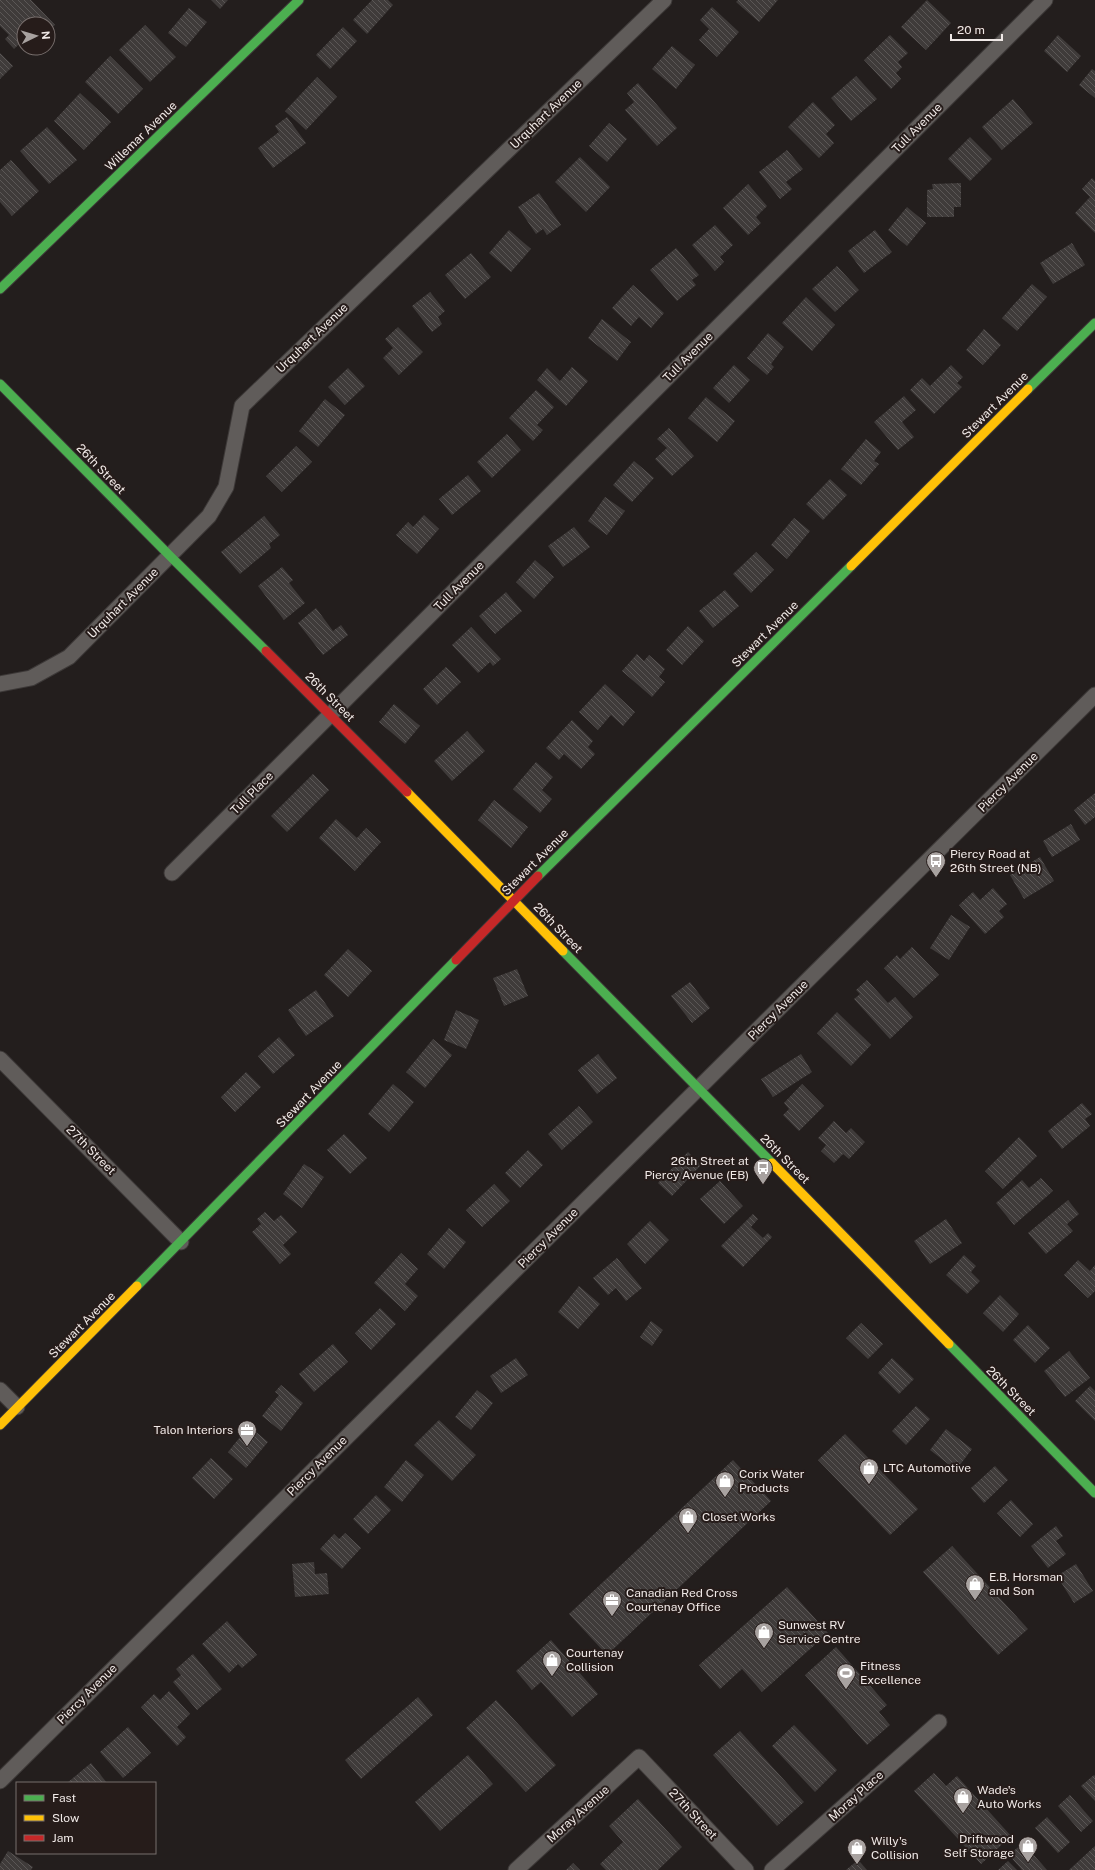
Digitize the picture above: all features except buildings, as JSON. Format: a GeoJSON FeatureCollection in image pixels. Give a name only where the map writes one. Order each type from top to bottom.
{"type":"FeatureCollection","features":[{"type":"Feature","properties":{"kind":"street","name":"Willemar Avenue"},"geometry":{"type":"LineString","coordinates":[[0,289],[299,0]]}},
{"type":"Feature","properties":{"kind":"street","name":"Urquhart Avenue"},"geometry":{"type":"LineString","coordinates":[[0,684],[32,678],[69,657],[209,516],[226,487],[242,406],[664,0]]}},
{"type":"Feature","properties":{"kind":"street","name":"Tull Avenue"},"geometry":{"type":"LineString","coordinates":[[331,714],[1045,0]]}},
{"type":"Feature","properties":{"kind":"street","name":"Stewart Avenue"},"geometry":{"type":"LineString","coordinates":[[0,1425],[16,1407],[182,1242],[514,900],[1095,323]]}},
{"type":"Feature","properties":{"kind":"street","name":"26th Street"},"geometry":{"type":"LineString","coordinates":[[0,384],[170,556],[331,714],[1095,1493]]}},
{"type":"Feature","properties":{"kind":"street","name":"Piercy Avenue"},"geometry":{"type":"LineString","coordinates":[[0,1781],[1095,695]]}},
{"type":"Feature","properties":{"kind":"street","name":"Tull Place"},"geometry":{"type":"LineString","coordinates":[[172,873],[331,714]]}},
{"type":"Feature","properties":{"kind":"street","name":"27th Street"},"geometry":{"type":"LineString","coordinates":[[0,1059],[182,1242]]}},
{"type":"Feature","properties":{"kind":"street"},"geometry":{"type":"LineString","coordinates":[[0,1390],[16,1407]]}},
{"type":"Feature","properties":{"kind":"street","name":"Moray Place"},"geometry":{"type":"LineString","coordinates":[[772,1870],[939,1722]]}},
{"type":"Feature","properties":{"kind":"street","name":"27th Street"},"geometry":{"type":"LineString","coordinates":[[639,1757],[746,1870]]}},
{"type":"Feature","properties":{"kind":"street","name":"Moray Avenue"},"geometry":{"type":"LineString","coordinates":[[516,1870],[639,1757]]}},
{"type":"Feature","properties":{"kind":"traffic: fast"},"geometry":{"type":"LineString","coordinates":[[0,289],[299,0]]}},
{"type":"Feature","properties":{"kind":"traffic: fast"},"geometry":{"type":"LineString","coordinates":[[1028,389],[1095,323]]}},
{"type":"Feature","properties":{"kind":"traffic: fast"},"geometry":{"type":"LineString","coordinates":[[0,384],[266,651]]}},
{"type":"Feature","properties":{"kind":"traffic: fast"},"geometry":{"type":"LineString","coordinates":[[538,876],[851,566]]}},
{"type":"Feature","properties":{"kind":"traffic: fast"},"geometry":{"type":"LineString","coordinates":[[563,951],[772,1163]]}},
{"type":"Feature","properties":{"kind":"traffic: fast"},"geometry":{"type":"LineString","coordinates":[[137,1286],[456,960]]}},
{"type":"Feature","properties":{"kind":"traffic: fast"},"geometry":{"type":"LineString","coordinates":[[949,1344],[1095,1493]]}},
{"type":"Feature","properties":{"kind":"traffic: slow"},"geometry":{"type":"LineString","coordinates":[[851,566],[1028,389]]}},
{"type":"Feature","properties":{"kind":"traffic: slow"},"geometry":{"type":"LineString","coordinates":[[407,792],[563,951]]}},
{"type":"Feature","properties":{"kind":"traffic: slow"},"geometry":{"type":"LineString","coordinates":[[772,1163],[949,1344]]}},
{"type":"Feature","properties":{"kind":"traffic: slow"},"geometry":{"type":"LineString","coordinates":[[0,1425],[137,1286]]}},
{"type":"Feature","properties":{"kind":"traffic: jam"},"geometry":{"type":"LineString","coordinates":[[266,651],[407,792]]}},
{"type":"Feature","properties":{"kind":"traffic: jam"},"geometry":{"type":"LineString","coordinates":[[456,960],[538,876]]}},
{"type":"Feature","properties":{"kind":"place","name":"Piercy Road at 26th Street (NB)"},"geometry":{"type":"Point","coordinates":[936,878]}},
{"type":"Feature","properties":{"kind":"place","name":"26th Street at Piercy Avenue (EB)"},"geometry":{"type":"Point","coordinates":[763,1185]}},
{"type":"Feature","properties":{"kind":"place","name":"Talon Interiors"},"geometry":{"type":"Point","coordinates":[247,1447]}},
{"type":"Feature","properties":{"kind":"place","name":"LTC Automotive"},"geometry":{"type":"Point","coordinates":[869,1485]}},
{"type":"Feature","properties":{"kind":"place","name":"Corix Water Products"},"geometry":{"type":"Point","coordinates":[725,1498]}},
{"type":"Feature","properties":{"kind":"place","name":"Closet Works"},"geometry":{"type":"Point","coordinates":[688,1534]}},
{"type":"Feature","properties":{"kind":"place","name":"E.B. Horsman and Son"},"geometry":{"type":"Point","coordinates":[975,1601]}},
{"type":"Feature","properties":{"kind":"place","name":"Canadian Red Cross Courtenay Office"},"geometry":{"type":"Point","coordinates":[612,1617]}},
{"type":"Feature","properties":{"kind":"place","name":"Sunwest RV Service Centre"},"geometry":{"type":"Point","coordinates":[764,1649]}},
{"type":"Feature","properties":{"kind":"place","name":"Courtenay Collision"},"geometry":{"type":"Point","coordinates":[552,1677]}},
{"type":"Feature","properties":{"kind":"place","name":"Fitness Excellence"},"geometry":{"type":"Point","coordinates":[846,1690]}},
{"type":"Feature","properties":{"kind":"place","name":"Wade's Auto Works"},"geometry":{"type":"Point","coordinates":[963,1814]}},
{"type":"Feature","properties":{"kind":"place","name":"Driftwood Self Storage"},"geometry":{"type":"Point","coordinates":[1028,1863]}},
{"type":"Feature","properties":{"kind":"place","name":"Willy's Collision"},"geometry":{"type":"Point","coordinates":[857,1865]}}]}
